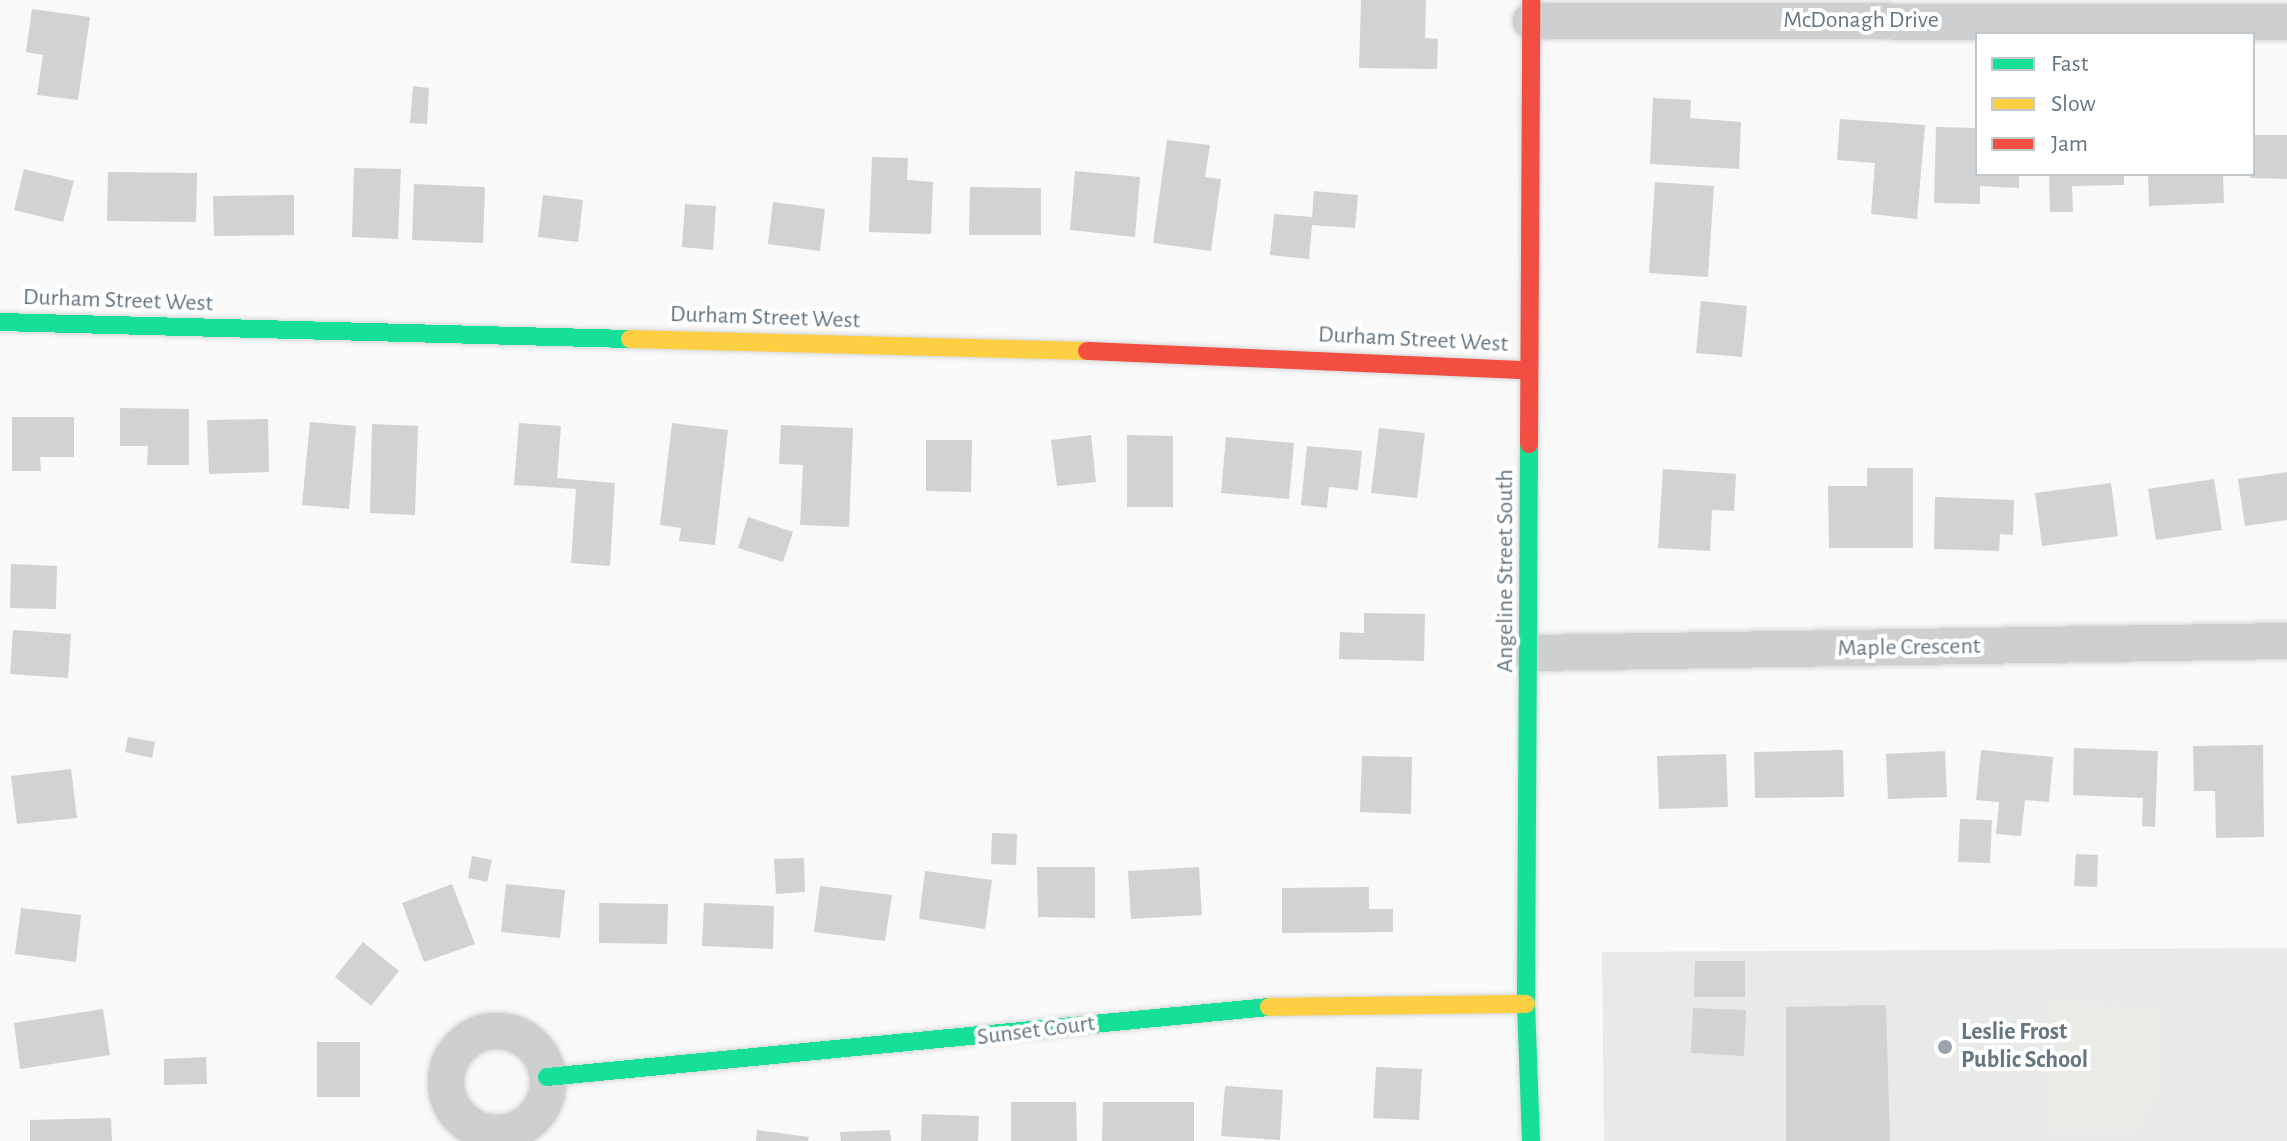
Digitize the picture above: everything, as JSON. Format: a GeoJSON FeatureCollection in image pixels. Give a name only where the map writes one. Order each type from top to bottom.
{"type":"FeatureCollection","features":[{"type":"Feature","properties":{"kind":"street","name":"McDonagh Drive"},"geometry":{"type":"LineString","coordinates":[[1531,10],[2287,22]]}},
{"type":"Feature","properties":{"kind":"street","name":"Angeline Street South"},"geometry":{"type":"LineString","coordinates":[[1531,10],[1531,653],[1526,1004],[1531,1141]]}},
{"type":"Feature","properties":{"kind":"street","name":"Durham Street West"},"geometry":{"type":"LineString","coordinates":[[0,322],[1219,354],[1529,370]]}},
{"type":"Feature","properties":{"kind":"street","name":"Maple Crescent"},"geometry":{"type":"LineString","coordinates":[[1531,653],[2287,641]]}},
{"type":"Feature","properties":{"kind":"street","name":"Sunset Court"},"geometry":{"type":"LineString","coordinates":[[547,1077],[946,1042],[1232,1007],[1526,1004]]}},
{"type":"Feature","properties":{"kind":"shaded area","name":"Leslie Frost Public School"},"geometry":{"type":"Polygon","coordinates":[[[2287,948],[2287,1141],[1604,1141],[1602,952],[2287,948]]]}},
{"type":"Feature","properties":{"kind":"shaded area"},"geometry":{"type":"Polygon","coordinates":[[[2048,1002],[2159,1005],[2156,1100],[2136,1132],[2044,1132],[2048,1002]]]}},
{"type":"Feature","properties":{"kind":"building"},"geometry":{"type":"Polygon","coordinates":[[[1361,0],[1426,0],[1425,38],[1438,39],[1437,69],[1359,68],[1361,0]]]}},
{"type":"Feature","properties":{"kind":"building"},"geometry":{"type":"Polygon","coordinates":[[[32,9],[90,17],[78,100],[37,95],[43,55],[26,52],[32,9]]]}},
{"type":"Feature","properties":{"kind":"building"},"geometry":{"type":"Polygon","coordinates":[[[413,86],[429,88],[427,124],[410,123],[413,86]]]}},
{"type":"Feature","properties":{"kind":"building"},"geometry":{"type":"Polygon","coordinates":[[[1653,98],[1691,100],[1690,118],[1741,122],[1739,169],[1650,164],[1653,98]]]}},
{"type":"Feature","properties":{"kind":"building"},"geometry":{"type":"Polygon","coordinates":[[[1840,119],[1925,125],[1917,219],[1871,214],[1875,163],[1837,160],[1840,119]]]}},
{"type":"Feature","properties":{"kind":"building"},"geometry":{"type":"Polygon","coordinates":[[[1936,127],[1975,128],[1975,176],[2019,176],[2019,188],[1980,186],[1980,204],[1934,203],[1936,127]]]}},
{"type":"Feature","properties":{"kind":"building"},"geometry":{"type":"Polygon","coordinates":[[[2255,135],[2287,135],[2287,179],[2250,178],[2255,176],[2255,135]]]}},
{"type":"Feature","properties":{"kind":"building"},"geometry":{"type":"Polygon","coordinates":[[[1167,140],[1210,145],[1205,177],[1221,179],[1211,251],[1153,243],[1167,140]]]}},
{"type":"Feature","properties":{"kind":"building"},"geometry":{"type":"Polygon","coordinates":[[[872,157],[908,158],[907,180],[933,182],[931,234],[869,232],[872,157]]]}},
{"type":"Feature","properties":{"kind":"building"},"geometry":{"type":"Polygon","coordinates":[[[354,168],[401,169],[398,239],[352,237],[354,168]]]}},
{"type":"Feature","properties":{"kind":"building"},"geometry":{"type":"Polygon","coordinates":[[[24,169],[74,181],[63,222],[14,210],[24,169]]]}},
{"type":"Feature","properties":{"kind":"building"},"geometry":{"type":"Polygon","coordinates":[[[1075,171],[1140,177],[1135,237],[1070,230],[1075,171]]]}},
{"type":"Feature","properties":{"kind":"building"},"geometry":{"type":"Polygon","coordinates":[[[108,172],[197,173],[196,222],[107,221],[108,172]]]}},
{"type":"Feature","properties":{"kind":"building"},"geometry":{"type":"Polygon","coordinates":[[[2049,176],[2124,176],[2124,185],[2072,186],[2073,212],[2050,212],[2049,176]]]}},
{"type":"Feature","properties":{"kind":"building"},"geometry":{"type":"Polygon","coordinates":[[[2148,176],[2223,176],[2224,203],[2149,206],[2148,176]]]}},
{"type":"Feature","properties":{"kind":"building"},"geometry":{"type":"Polygon","coordinates":[[[1655,182],[1714,186],[1708,277],[1649,273],[1655,182]]]}},
{"type":"Feature","properties":{"kind":"building"},"geometry":{"type":"Polygon","coordinates":[[[414,184],[485,187],[483,243],[412,240],[414,184]]]}},
{"type":"Feature","properties":{"kind":"building"},"geometry":{"type":"Polygon","coordinates":[[[970,187],[1041,188],[1041,235],[969,235],[970,187]]]}},
{"type":"Feature","properties":{"kind":"building"},"geometry":{"type":"Polygon","coordinates":[[[1314,191],[1358,195],[1355,228],[1312,225],[1309,259],[1270,255],[1274,214],[1312,217],[1314,191]]]}},
{"type":"Feature","properties":{"kind":"building"},"geometry":{"type":"Polygon","coordinates":[[[294,195],[294,235],[214,236],[213,196],[294,195]]]}},
{"type":"Feature","properties":{"kind":"building"},"geometry":{"type":"Polygon","coordinates":[[[543,195],[583,200],[578,242],[538,237],[543,195]]]}},
{"type":"Feature","properties":{"kind":"building"},"geometry":{"type":"Polygon","coordinates":[[[773,202],[825,209],[820,251],[768,244],[773,202]]]}},
{"type":"Feature","properties":{"kind":"building"},"geometry":{"type":"Polygon","coordinates":[[[685,204],[716,206],[713,250],[682,247],[685,204]]]}},
{"type":"Feature","properties":{"kind":"building"},"geometry":{"type":"Polygon","coordinates":[[[1701,301],[1747,306],[1742,357],[1696,353],[1701,301]]]}},
{"type":"Feature","properties":{"kind":"building"},"geometry":{"type":"Polygon","coordinates":[[[120,408],[189,409],[189,465],[147,465],[148,446],[120,446],[120,408]]]}},
{"type":"Feature","properties":{"kind":"building"},"geometry":{"type":"Polygon","coordinates":[[[12,417],[74,417],[74,457],[40,457],[41,471],[12,471],[12,417]]]}},
{"type":"Feature","properties":{"kind":"building"},"geometry":{"type":"Polygon","coordinates":[[[268,419],[269,472],[209,474],[207,420],[268,419]]]}},
{"type":"Feature","properties":{"kind":"building"},"geometry":{"type":"Polygon","coordinates":[[[310,422],[356,426],[349,509],[302,505],[310,422]]]}},
{"type":"Feature","properties":{"kind":"building"},"geometry":{"type":"Polygon","coordinates":[[[519,423],[561,426],[557,478],[615,483],[610,566],[571,563],[576,489],[514,485],[519,423]]]}},
{"type":"Feature","properties":{"kind":"building"},"geometry":{"type":"Polygon","coordinates":[[[672,423],[728,430],[715,545],[679,541],[681,528],[660,525],[672,423]]]}},
{"type":"Feature","properties":{"kind":"building"},"geometry":{"type":"Polygon","coordinates":[[[372,424],[418,426],[415,515],[370,513],[372,424]]]}},
{"type":"Feature","properties":{"kind":"building"},"geometry":{"type":"Polygon","coordinates":[[[781,425],[853,428],[849,527],[800,525],[803,465],[779,464],[781,425]]]}},
{"type":"Feature","properties":{"kind":"building"},"geometry":{"type":"Polygon","coordinates":[[[1379,428],[1425,433],[1417,498],[1371,493],[1379,428]]]}},
{"type":"Feature","properties":{"kind":"building"},"geometry":{"type":"Polygon","coordinates":[[[1091,435],[1096,482],[1057,486],[1051,440],[1091,435]]]}},
{"type":"Feature","properties":{"kind":"building"},"geometry":{"type":"Polygon","coordinates":[[[1127,435],[1173,436],[1173,507],[1127,507],[1127,435]]]}},
{"type":"Feature","properties":{"kind":"building"},"geometry":{"type":"Polygon","coordinates":[[[1226,437],[1294,443],[1289,499],[1221,493],[1226,437]]]}},
{"type":"Feature","properties":{"kind":"building"},"geometry":{"type":"Polygon","coordinates":[[[926,440],[972,440],[971,492],[926,491],[926,440]]]}},
{"type":"Feature","properties":{"kind":"building"},"geometry":{"type":"Polygon","coordinates":[[[1307,446],[1362,451],[1358,490],[1329,487],[1327,508],[1301,505],[1307,446]]]}},
{"type":"Feature","properties":{"kind":"building"},"geometry":{"type":"Polygon","coordinates":[[[1867,468],[1913,468],[1913,548],[1829,548],[1828,486],[1867,486],[1867,468]]]}},
{"type":"Feature","properties":{"kind":"building"},"geometry":{"type":"Polygon","coordinates":[[[1663,469],[1736,474],[1734,511],[1712,510],[1710,551],[1658,548],[1663,469]]]}},
{"type":"Feature","properties":{"kind":"building"},"geometry":{"type":"Polygon","coordinates":[[[2287,472],[2287,520],[2245,526],[2238,479],[2287,472]]]}},
{"type":"Feature","properties":{"kind":"building"},"geometry":{"type":"Polygon","coordinates":[[[2214,479],[2222,530],[2156,540],[2148,489],[2214,479]]]}},
{"type":"Feature","properties":{"kind":"building"},"geometry":{"type":"Polygon","coordinates":[[[2111,483],[2118,536],[2042,546],[2035,493],[2111,483]]]}},
{"type":"Feature","properties":{"kind":"building"},"geometry":{"type":"Polygon","coordinates":[[[1935,497],[2014,500],[2013,535],[2000,534],[1999,551],[1934,549],[1935,497]]]}},
{"type":"Feature","properties":{"kind":"building"},"geometry":{"type":"Polygon","coordinates":[[[748,517],[793,532],[783,562],[738,548],[748,517]]]}},
{"type":"Feature","properties":{"kind":"building"},"geometry":{"type":"Polygon","coordinates":[[[11,564],[57,566],[56,609],[10,608],[11,564]]]}},
{"type":"Feature","properties":{"kind":"building"},"geometry":{"type":"Polygon","coordinates":[[[1364,613],[1425,614],[1424,661],[1339,659],[1340,632],[1364,633],[1364,613]]]}},
{"type":"Feature","properties":{"kind":"building"},"geometry":{"type":"Polygon","coordinates":[[[13,630],[71,634],[68,678],[10,674],[13,630]]]}},
{"type":"Feature","properties":{"kind":"building"},"geometry":{"type":"Polygon","coordinates":[[[128,737],[155,742],[152,758],[125,752],[128,737]]]}},
{"type":"Feature","properties":{"kind":"building"},"geometry":{"type":"Polygon","coordinates":[[[2263,745],[2264,837],[2216,838],[2215,791],[2194,791],[2193,746],[2263,745]]]}},
{"type":"Feature","properties":{"kind":"building"},"geometry":{"type":"Polygon","coordinates":[[[2074,748],[2158,751],[2155,827],[2142,826],[2143,798],[2073,795],[2074,748]]]}},
{"type":"Feature","properties":{"kind":"building"},"geometry":{"type":"Polygon","coordinates":[[[1843,750],[1844,797],[1755,798],[1754,752],[1843,750]]]}},
{"type":"Feature","properties":{"kind":"building"},"geometry":{"type":"Polygon","coordinates":[[[1981,750],[2053,757],[2049,802],[2025,800],[2021,836],[1996,834],[1999,802],[1976,800],[1981,750]]]}},
{"type":"Feature","properties":{"kind":"building"},"geometry":{"type":"Polygon","coordinates":[[[1945,751],[1947,797],[1888,799],[1886,754],[1945,751]]]}},
{"type":"Feature","properties":{"kind":"building"},"geometry":{"type":"Polygon","coordinates":[[[1726,754],[1728,807],[1659,809],[1657,756],[1726,754]]]}},
{"type":"Feature","properties":{"kind":"building"},"geometry":{"type":"Polygon","coordinates":[[[1362,756],[1412,757],[1411,814],[1360,812],[1362,756]]]}},
{"type":"Feature","properties":{"kind":"building"},"geometry":{"type":"Polygon","coordinates":[[[71,769],[77,818],[17,824],[11,776],[71,769]]]}},
{"type":"Feature","properties":{"kind":"building"},"geometry":{"type":"Polygon","coordinates":[[[1960,819],[1992,820],[1990,863],[1958,862],[1960,819]]]}},
{"type":"Feature","properties":{"kind":"building"},"geometry":{"type":"Polygon","coordinates":[[[992,833],[1017,834],[1016,865],[991,864],[992,833]]]}},
{"type":"Feature","properties":{"kind":"building"},"geometry":{"type":"Polygon","coordinates":[[[2076,854],[2098,855],[2097,887],[2074,886],[2076,854]]]}},
{"type":"Feature","properties":{"kind":"building"},"geometry":{"type":"Polygon","coordinates":[[[472,856],[492,860],[487,882],[468,878],[472,856]]]}},
{"type":"Feature","properties":{"kind":"building"},"geometry":{"type":"Polygon","coordinates":[[[804,858],[805,892],[776,894],[774,859],[804,858]]]}},
{"type":"Feature","properties":{"kind":"building"},"geometry":{"type":"Polygon","coordinates":[[[1037,867],[1095,867],[1095,918],[1038,917],[1037,867]]]}},
{"type":"Feature","properties":{"kind":"building"},"geometry":{"type":"Polygon","coordinates":[[[1199,867],[1202,915],[1131,919],[1128,871],[1199,867]]]}},
{"type":"Feature","properties":{"kind":"building"},"geometry":{"type":"Polygon","coordinates":[[[925,871],[992,880],[985,929],[919,919],[925,871]]]}},
{"type":"Feature","properties":{"kind":"building"},"geometry":{"type":"Polygon","coordinates":[[[452,884],[475,944],[424,962],[402,903],[452,884]]]}},
{"type":"Feature","properties":{"kind":"building"},"geometry":{"type":"Polygon","coordinates":[[[506,884],[565,890],[560,938],[501,932],[506,884]]]}},
{"type":"Feature","properties":{"kind":"building"},"geometry":{"type":"Polygon","coordinates":[[[820,886],[892,895],[885,941],[814,932],[820,886]]]}},
{"type":"Feature","properties":{"kind":"building"},"geometry":{"type":"Polygon","coordinates":[[[1369,887],[1369,909],[1393,909],[1393,932],[1282,933],[1282,888],[1369,887]]]}},
{"type":"Feature","properties":{"kind":"building"},"geometry":{"type":"Polygon","coordinates":[[[599,903],[668,904],[667,944],[599,943],[599,903]]]}},
{"type":"Feature","properties":{"kind":"building"},"geometry":{"type":"Polygon","coordinates":[[[704,903],[774,906],[773,949],[702,946],[704,903]]]}},
{"type":"Feature","properties":{"kind":"building"},"geometry":{"type":"Polygon","coordinates":[[[21,908],[81,915],[76,962],[15,954],[21,908]]]}},
{"type":"Feature","properties":{"kind":"building"},"geometry":{"type":"Polygon","coordinates":[[[363,942],[399,971],[371,1006],[335,977],[363,942]]]}},
{"type":"Feature","properties":{"kind":"building"},"geometry":{"type":"Polygon","coordinates":[[[1695,961],[1745,961],[1745,997],[1694,997],[1695,961]]]}},
{"type":"Feature","properties":{"kind":"building"},"geometry":{"type":"Polygon","coordinates":[[[1886,1005],[1890,1141],[1786,1141],[1786,1007],[1886,1005]]]}},
{"type":"Feature","properties":{"kind":"building"},"geometry":{"type":"Polygon","coordinates":[[[1693,1008],[1746,1010],[1744,1056],[1691,1053],[1693,1008]]]}},
{"type":"Feature","properties":{"kind":"building"},"geometry":{"type":"Polygon","coordinates":[[[103,1009],[110,1055],[20,1069],[14,1023],[103,1009]]]}},
{"type":"Feature","properties":{"kind":"building"},"geometry":{"type":"Polygon","coordinates":[[[317,1042],[360,1042],[360,1097],[317,1097],[317,1042]]]}},
{"type":"Feature","properties":{"kind":"building"},"geometry":{"type":"Polygon","coordinates":[[[206,1057],[207,1084],[164,1085],[164,1059],[206,1057]]]}},
{"type":"Feature","properties":{"kind":"building"},"geometry":{"type":"Polygon","coordinates":[[[1376,1067],[1422,1069],[1419,1120],[1373,1118],[1376,1067]]]}},
{"type":"Feature","properties":{"kind":"building"},"geometry":{"type":"Polygon","coordinates":[[[1225,1086],[1283,1090],[1280,1140],[1221,1136],[1225,1086]]]}},
{"type":"Feature","properties":{"kind":"building"},"geometry":{"type":"Polygon","coordinates":[[[1011,1102],[1076,1102],[1077,1141],[1011,1141],[1011,1102]]]}},
{"type":"Feature","properties":{"kind":"building"},"geometry":{"type":"Polygon","coordinates":[[[1103,1102],[1194,1102],[1194,1141],[1102,1141],[1103,1102]]]}},
{"type":"Feature","properties":{"kind":"building"},"geometry":{"type":"Polygon","coordinates":[[[922,1114],[979,1116],[978,1141],[921,1141],[922,1114]]]}},
{"type":"Feature","properties":{"kind":"building"},"geometry":{"type":"Polygon","coordinates":[[[111,1118],[112,1141],[30,1141],[30,1120],[111,1118]]]}},
{"type":"Feature","properties":{"kind":"building"},"geometry":{"type":"Polygon","coordinates":[[[757,1130],[809,1137],[808,1141],[756,1141],[757,1130]]]}},
{"type":"Feature","properties":{"kind":"building"},"geometry":{"type":"Polygon","coordinates":[[[890,1130],[891,1141],[841,1141],[840,1132],[890,1130]]]}},
{"type":"Feature","properties":{"kind":"traffic: fast"},"geometry":{"type":"LineString","coordinates":[[0,322],[630,339]]}},
{"type":"Feature","properties":{"kind":"traffic: fast"},"geometry":{"type":"LineString","coordinates":[[1529,444],[1526,1004],[1531,1141]]}},
{"type":"Feature","properties":{"kind":"traffic: fast"},"geometry":{"type":"LineString","coordinates":[[547,1077],[1269,1007]]}},
{"type":"Feature","properties":{"kind":"traffic: slow"},"geometry":{"type":"LineString","coordinates":[[630,339],[1087,351]]}},
{"type":"Feature","properties":{"kind":"traffic: slow"},"geometry":{"type":"LineString","coordinates":[[1269,1007],[1526,1004]]}},
{"type":"Feature","properties":{"kind":"traffic: jam"},"geometry":{"type":"LineString","coordinates":[[1529,444],[1531,0]]}},
{"type":"Feature","properties":{"kind":"traffic: jam"},"geometry":{"type":"LineString","coordinates":[[1087,351],[1529,370]]}},
{"type":"Feature","properties":{"kind":"place","name":"Leslie Frost Public School"},"geometry":{"type":"Point","coordinates":[1945,1047]}}]}
